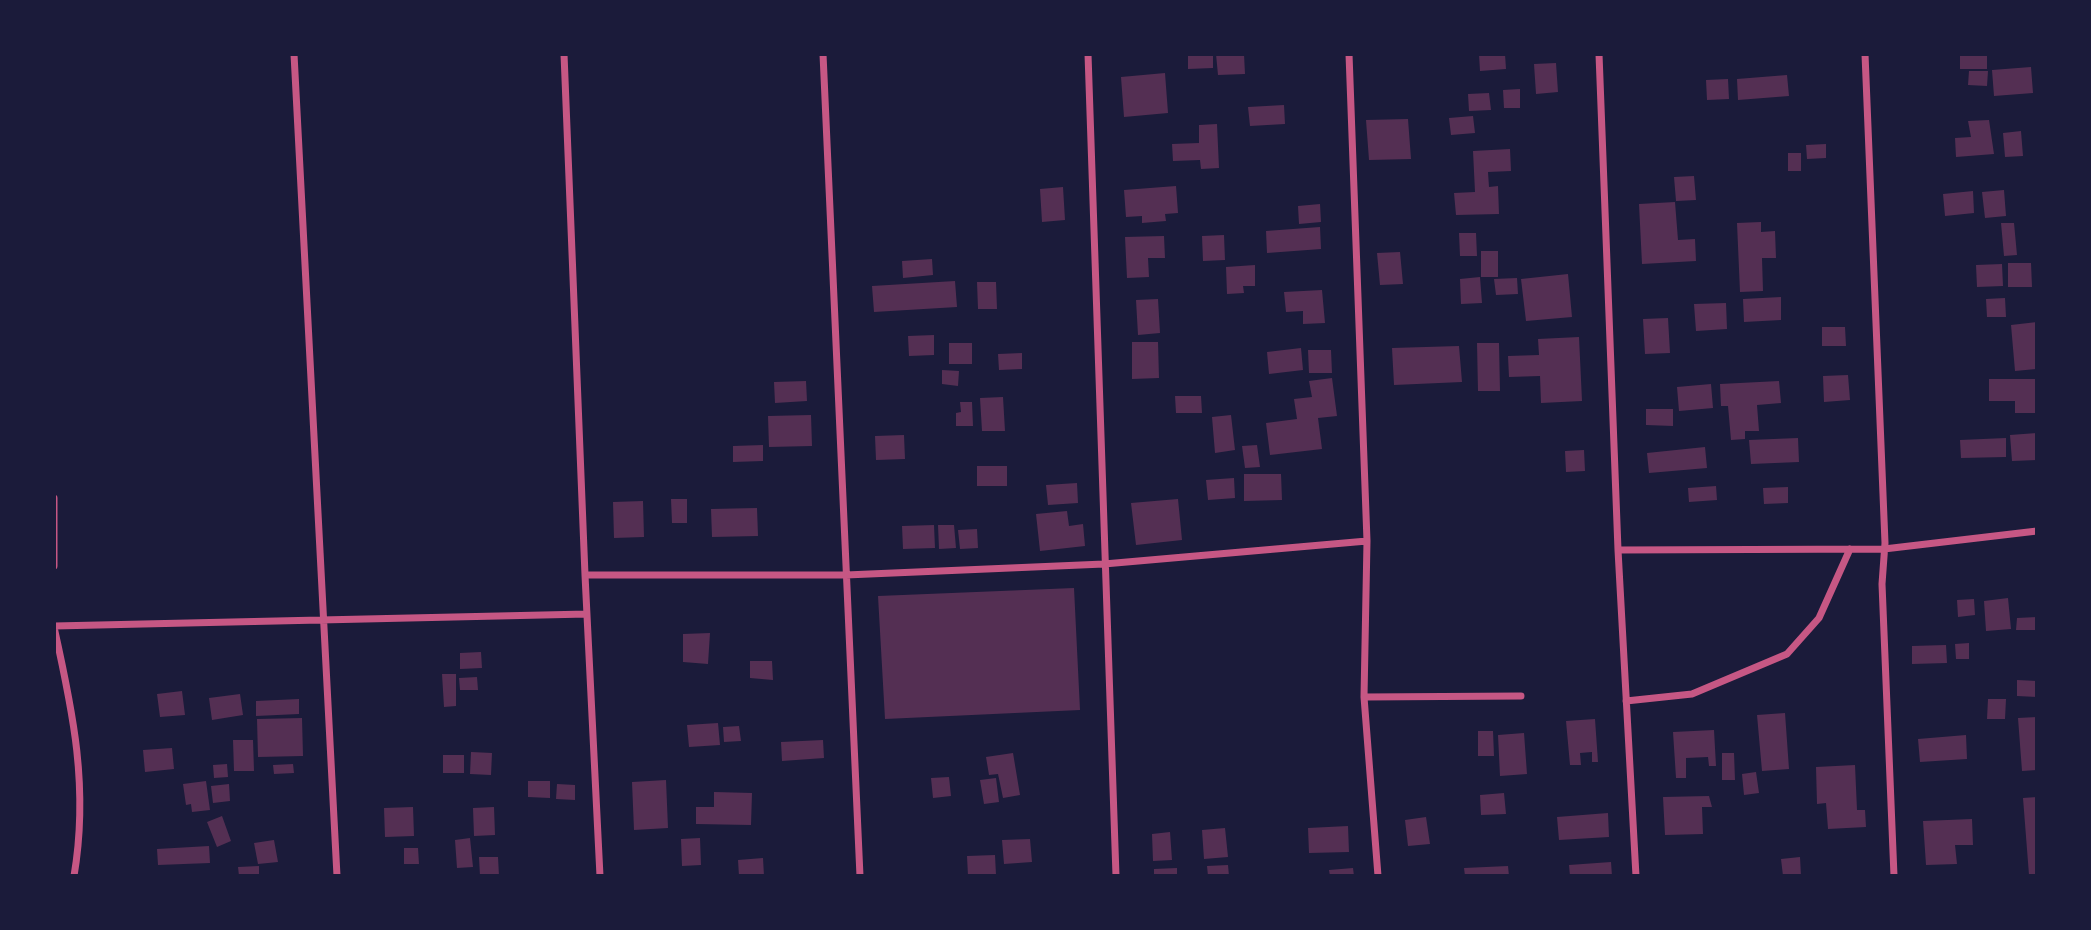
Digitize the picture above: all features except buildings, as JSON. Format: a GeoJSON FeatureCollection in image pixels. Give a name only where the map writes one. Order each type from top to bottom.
{"type":"FeatureCollection","features":[{"type":"Feature","properties":{"kind":"street"},"geometry":{"type":"LineString","coordinates":[[294,54],[337,876]]}},
{"type":"Feature","properties":{"kind":"street"},"geometry":{"type":"LineString","coordinates":[[564,54],[600,876]]}},
{"type":"Feature","properties":{"kind":"street"},"geometry":{"type":"LineString","coordinates":[[823,54],[859,876]]}},
{"type":"Feature","properties":{"kind":"street"},"geometry":{"type":"LineString","coordinates":[[1088,54],[1116,876]]}},
{"type":"Feature","properties":{"kind":"street"},"geometry":{"type":"LineString","coordinates":[[1349,54],[1367,541],[1364,697],[1378,876]]}},
{"type":"Feature","properties":{"kind":"street"},"geometry":{"type":"LineString","coordinates":[[1599,54],[1618,550],[1636,876]]}},
{"type":"Feature","properties":{"kind":"street"},"geometry":{"type":"LineString","coordinates":[[1865,54],[1894,876]]}},
{"type":"Feature","properties":{"kind":"street"},"geometry":{"type":"LineString","coordinates":[[54,498],[54,566]]}},
{"type":"Feature","properties":{"kind":"street"},"geometry":{"type":"LineString","coordinates":[[1618,550],[1884,549],[2037,531]]}},
{"type":"Feature","properties":{"kind":"street"},"geometry":{"type":"LineString","coordinates":[[585,575],[846,575],[1104,564],[1367,541]]}},
{"type":"Feature","properties":{"kind":"street"},"geometry":{"type":"LineString","coordinates":[[1626,701],[1692,694],[1787,654],[1819,618],[1850,549]]}},
{"type":"Feature","properties":{"kind":"street"},"geometry":{"type":"LineString","coordinates":[[74,876],[81,787],[72,709],[54,626],[587,614]]}},
{"type":"Feature","properties":{"kind":"street"},"geometry":{"type":"LineString","coordinates":[[1364,697],[1521,696]]}}]}
